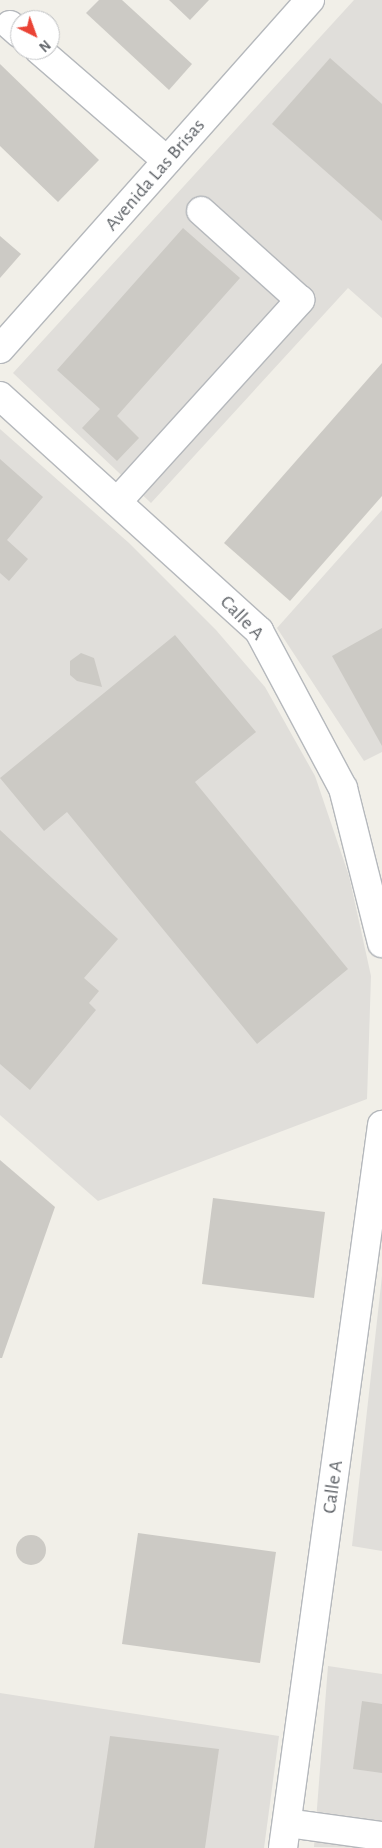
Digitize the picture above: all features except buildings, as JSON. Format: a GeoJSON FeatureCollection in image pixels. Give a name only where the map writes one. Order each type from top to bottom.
{"type":"FeatureCollection","features":[{"type":"Feature","properties":{"kind":"street","name":"Avenida Las Brisas"},"geometry":{"type":"LineString","coordinates":[[0,349],[167,161],[300,6]]}},
{"type":"Feature","properties":{"kind":"street"},"geometry":{"type":"LineString","coordinates":[[51,60],[167,161]]}},
{"type":"Feature","properties":{"kind":"street"},"geometry":{"type":"LineString","coordinates":[[117,502],[300,300],[201,211]]}},
{"type":"Feature","properties":{"kind":"street","name":"Calle A"},"geometry":{"type":"LineString","coordinates":[[0,396],[259,631],[344,788],[382,943]]}},
{"type":"Feature","properties":{"kind":"street","name":"Calle A"},"geometry":{"type":"LineString","coordinates":[[285,1836],[382,1125]]}},
{"type":"Feature","properties":{"kind":"street"},"geometry":{"type":"LineString","coordinates":[[285,1836],[382,1836]]}},
{"type":"Feature","properties":{"kind":"shaded area"},"geometry":{"type":"Polygon","coordinates":[[[354,0],[382,0],[382,318],[348,288],[151,503],[13,373],[354,0]]]}},
{"type":"Feature","properties":{"kind":"shaded area"},"geometry":{"type":"Polygon","coordinates":[[[0,429],[129,543],[216,630],[265,687],[315,776],[349,876],[371,976],[367,1099],[98,1201],[0,1115],[0,429]]]}},
{"type":"Feature","properties":{"kind":"shaded area"},"geometry":{"type":"Polygon","coordinates":[[[382,510],[382,752],[364,761],[277,628],[382,510]]]}},
{"type":"Feature","properties":{"kind":"shaded area"},"geometry":{"type":"Polygon","coordinates":[[[382,1276],[382,1551],[352,1546],[382,1276]]]}},
{"type":"Feature","properties":{"kind":"shaded area"},"geometry":{"type":"Polygon","coordinates":[[[328,1666],[382,1674],[382,1848],[314,1847],[328,1666]]]}},
{"type":"Feature","properties":{"kind":"shaded area"},"geometry":{"type":"Polygon","coordinates":[[[0,1693],[279,1736],[264,1848],[0,1848],[0,1693]]]}}]}
